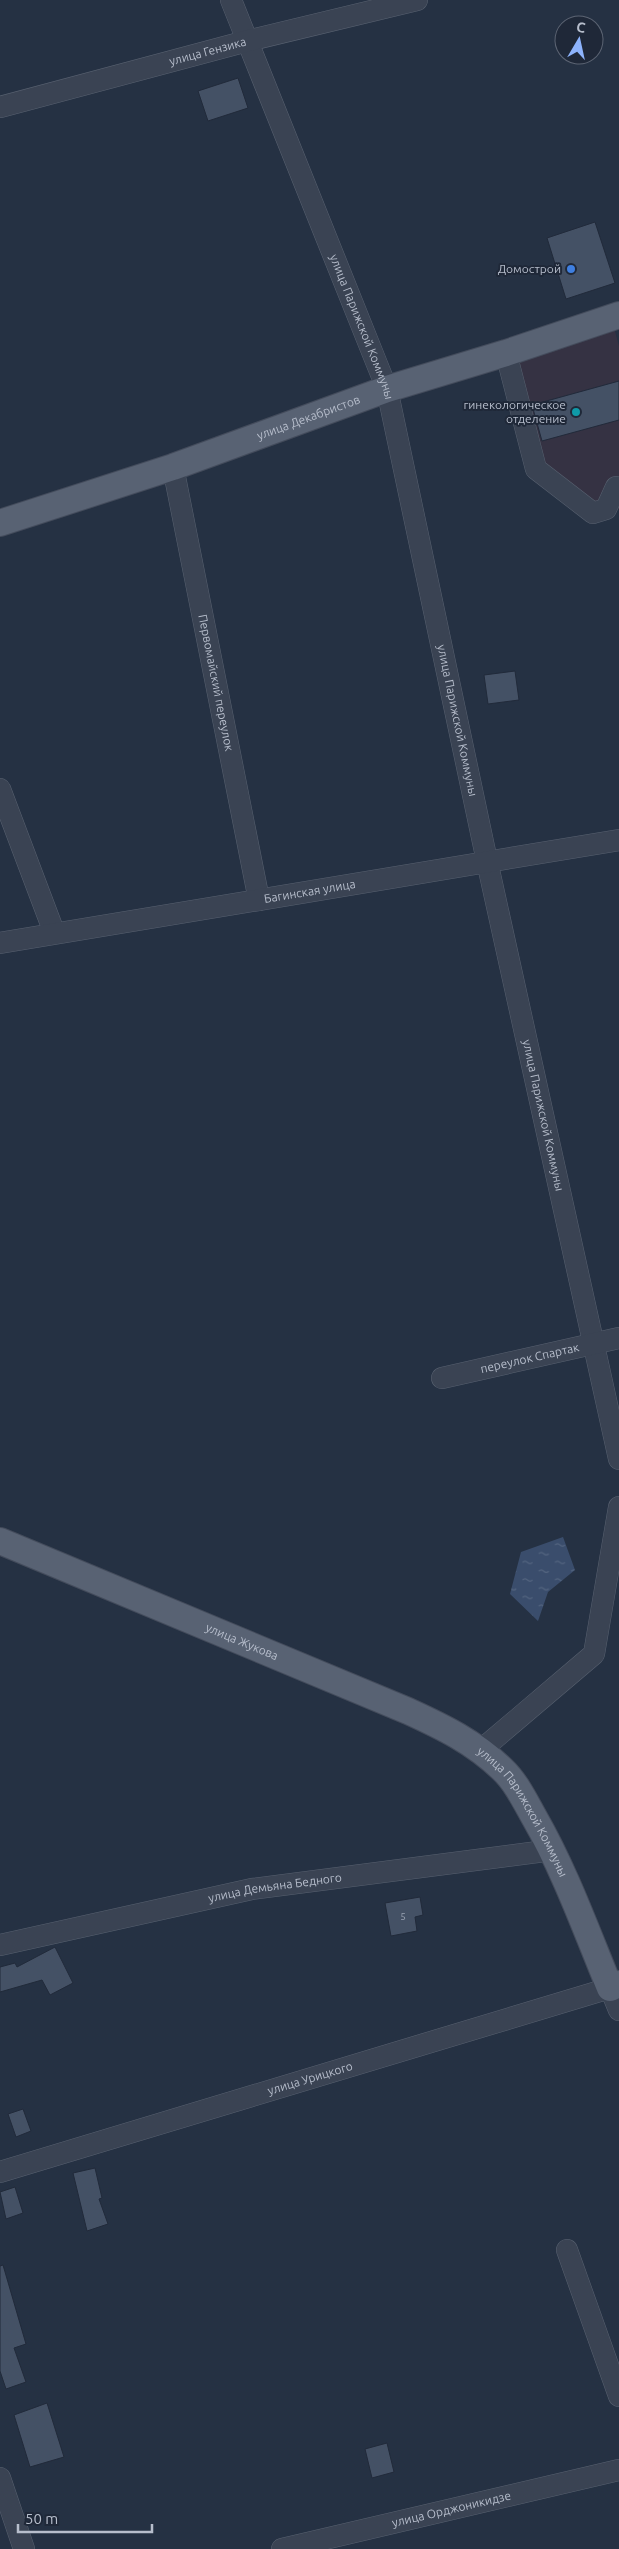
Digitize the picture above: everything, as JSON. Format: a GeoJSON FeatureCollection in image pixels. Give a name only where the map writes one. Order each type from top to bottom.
{"type":"FeatureCollection","features":[{"type":"Feature","properties":{"kind":"main road","name":"улица Декабристов"},"geometry":{"type":"LineString","coordinates":[[0,523],[172,467],[387,389],[506,353],[619,315]]}},
{"type":"Feature","properties":{"kind":"main road","name":"улица Жукова"},"geometry":{"type":"LineString","coordinates":[[0,1542],[408,1711],[455,1733],[481,1750]]}},
{"type":"Feature","properties":{"kind":"main road","name":"улица Парижской Коммуны"},"geometry":{"type":"LineString","coordinates":[[481,1750],[504,1771],[522,1796],[553,1850],[616,1994]]}},
{"type":"Feature","properties":{"kind":"street","name":"улица Парижской Коммуны"},"geometry":{"type":"LineString","coordinates":[[231,0],[387,389],[487,861],[595,1343],[619,1460]]}},
{"type":"Feature","properties":{"kind":"street","name":"улица Гензика"},"geometry":{"type":"LineString","coordinates":[[0,106],[248,41],[417,0]]}},
{"type":"Feature","properties":{"kind":"street"},"geometry":{"type":"LineString","coordinates":[[506,353],[536,469],[594,513],[606,509],[616,487]]}},
{"type":"Feature","properties":{"kind":"street","name":"Первомайский переулок"},"geometry":{"type":"LineString","coordinates":[[172,467],[260,900]]}},
{"type":"Feature","properties":{"kind":"street"},"geometry":{"type":"LineString","coordinates":[[0,792],[54,932]]}},
{"type":"Feature","properties":{"kind":"street","name":"Багинская улица"},"geometry":{"type":"LineString","coordinates":[[0,943],[54,932],[260,900],[619,840]]}},
{"type":"Feature","properties":{"kind":"street","name":"переулок Спартак"},"geometry":{"type":"LineString","coordinates":[[442,1378],[619,1338]]}},
{"type":"Feature","properties":{"kind":"street","name":"улица Парижской Коммуны"},"geometry":{"type":"LineString","coordinates":[[481,1750],[594,1654],[619,1507]]}},
{"type":"Feature","properties":{"kind":"street","name":"улица Демьяна Бедного"},"geometry":{"type":"LineString","coordinates":[[0,1945],[252,1889],[553,1850]]}},
{"type":"Feature","properties":{"kind":"street","name":"улица Урицкого"},"geometry":{"type":"LineString","coordinates":[[0,2172],[616,1994]]}},
{"type":"Feature","properties":{"kind":"street"},"geometry":{"type":"LineString","coordinates":[[567,2250],[619,2396]]}},
{"type":"Feature","properties":{"kind":"street","name":"улица Орджоникидзе"},"geometry":{"type":"LineString","coordinates":[[282,2549],[619,2470]]}},
{"type":"Feature","properties":{"kind":"street"},"geometry":{"type":"LineString","coordinates":[[0,2478],[24,2549]]}},
{"type":"Feature","properties":{"kind":"shaded area"},"geometry":{"type":"Polygon","coordinates":[[[613,324],[619,346],[619,509],[587,518],[534,448],[511,358],[613,324]]]}},
{"type":"Feature","properties":{"kind":"water"},"geometry":{"type":"Polygon","coordinates":[[[563,1537],[575,1570],[548,1592],[538,1621],[510,1594],[521,1552],[563,1537]]]}},
{"type":"Feature","properties":{"kind":"building"},"geometry":{"type":"Polygon","coordinates":[[[238,78],[248,108],[208,121],[198,91],[238,78]]]}},
{"type":"Feature","properties":{"kind":"building"},"geometry":{"type":"Polygon","coordinates":[[[595,222],[615,283],[566,299],[547,238],[595,222]]]}},
{"type":"Feature","properties":{"kind":"building","name":"гинекологическое отделение"},"geometry":{"type":"Polygon","coordinates":[[[619,381],[619,420],[542,441],[532,405],[619,381]]]}},
{"type":"Feature","properties":{"kind":"building"},"geometry":{"type":"Polygon","coordinates":[[[515,671],[519,700],[488,704],[484,675],[515,671]]]}},
{"type":"Feature","properties":{"kind":"building"},"geometry":{"type":"Polygon","coordinates":[[[420,1897],[423,1915],[415,1917],[417,1931],[391,1936],[385,1903],[420,1897]]]}},
{"type":"Feature","properties":{"kind":"building"},"geometry":{"type":"Polygon","coordinates":[[[55,1947],[73,1983],[50,1995],[42,1980],[0,1992],[0,1967],[15,1963],[17,1967],[55,1947]]]}},
{"type":"Feature","properties":{"kind":"building"},"geometry":{"type":"Polygon","coordinates":[[[23,2109],[31,2131],[16,2137],[8,2114],[23,2109]]]}},
{"type":"Feature","properties":{"kind":"building"},"geometry":{"type":"Polygon","coordinates":[[[95,2168],[102,2198],[99,2199],[108,2224],[87,2231],[73,2173],[95,2168]]]}},
{"type":"Feature","properties":{"kind":"building"},"geometry":{"type":"Polygon","coordinates":[[[15,2187],[23,2213],[6,2219],[0,2192],[15,2187]]]}},
{"type":"Feature","properties":{"kind":"building"},"geometry":{"type":"Polygon","coordinates":[[[3,2265],[26,2344],[14,2348],[26,2382],[6,2389],[0,2371],[0,2266],[3,2265]]]}},
{"type":"Feature","properties":{"kind":"building"},"geometry":{"type":"Polygon","coordinates":[[[47,2403],[64,2457],[30,2467],[14,2415],[47,2403]]]}},
{"type":"Feature","properties":{"kind":"building"},"geometry":{"type":"Polygon","coordinates":[[[387,2443],[394,2472],[372,2478],[365,2449],[387,2443]]]}},
{"type":"Feature","properties":{"kind":"place","name":"Домострой"},"geometry":{"type":"Point","coordinates":[571,269]}},
{"type":"Feature","properties":{"kind":"place","name":"гинекологическое отделение"},"geometry":{"type":"Point","coordinates":[576,412]}}]}
